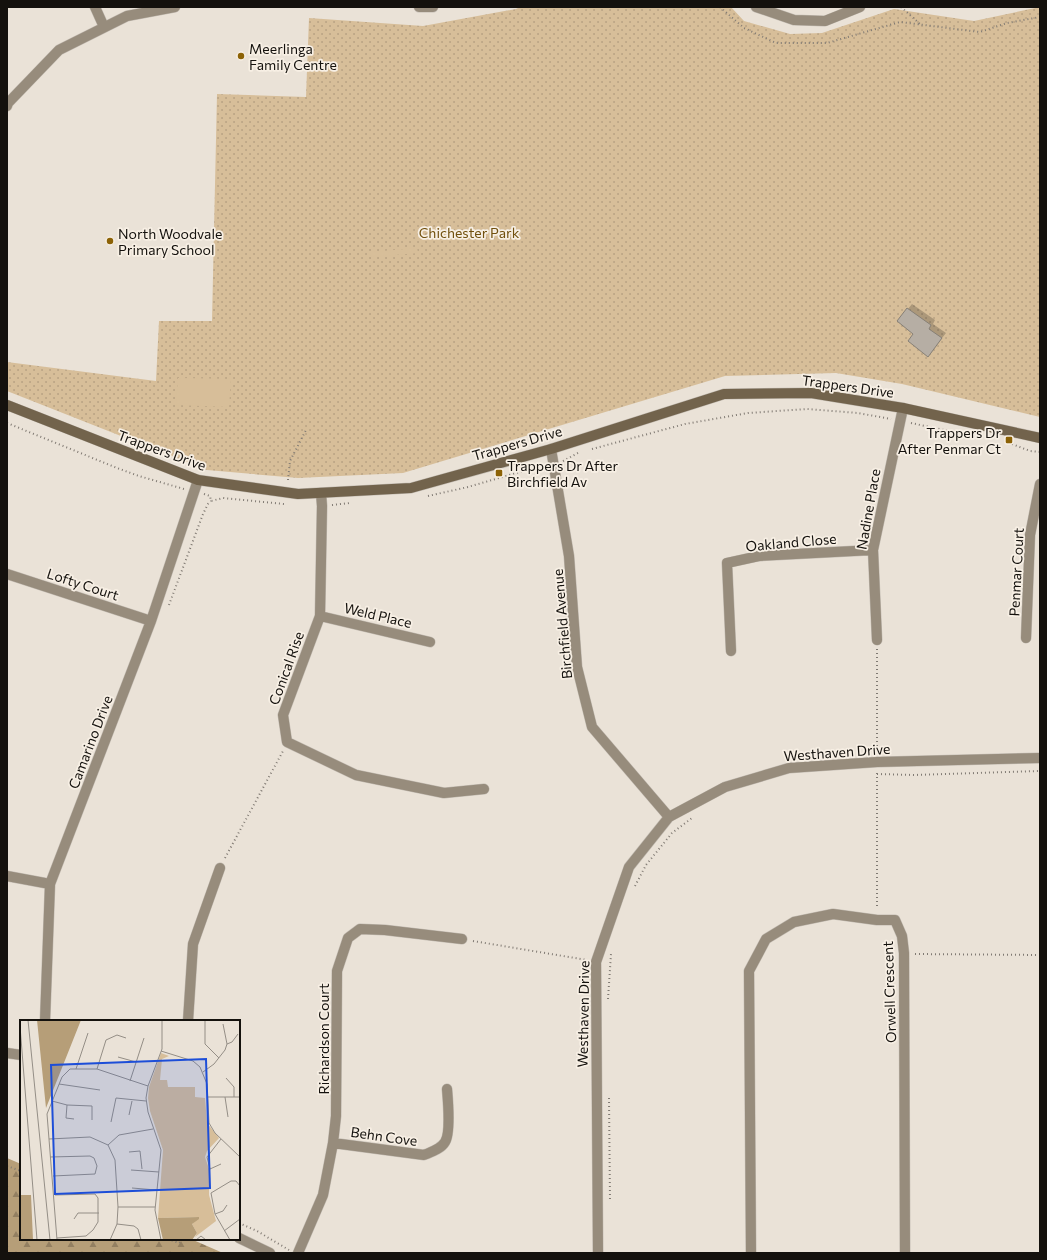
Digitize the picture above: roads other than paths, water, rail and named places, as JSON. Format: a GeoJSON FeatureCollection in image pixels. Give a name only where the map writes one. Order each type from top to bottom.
{"type":"FeatureCollection","features":[{"type":"Feature","properties":{"kind":"main road","name":"Trappers Drive"},"geometry":{"type":"LineString","coordinates":[[7,405],[198,480],[298,494],[411,488],[551,449],[724,394],[811,392],[903,408],[1040,438]]}},
{"type":"Feature","properties":{"kind":"street"},"geometry":{"type":"LineString","coordinates":[[95,7],[104,27]]}},
{"type":"Feature","properties":{"kind":"street"},"geometry":{"type":"LineString","coordinates":[[7,106],[8,103],[59,50],[127,16],[175,7]]}},
{"type":"Feature","properties":{"kind":"street"},"geometry":{"type":"LineString","coordinates":[[419,7],[433,7]]}},
{"type":"Feature","properties":{"kind":"street"},"geometry":{"type":"LineString","coordinates":[[756,7],[794,20],[825,21],[860,7]]}},
{"type":"Feature","properties":{"kind":"street","name":"Nadine Place"},"geometry":{"type":"LineString","coordinates":[[877,640],[873,550],[903,408]]}},
{"type":"Feature","properties":{"kind":"street","name":"Birchfield Avenue"},"geometry":{"type":"LineString","coordinates":[[551,449],[569,556],[577,667],[592,727],[669,817]]}},
{"type":"Feature","properties":{"kind":"street","name":"Camarino Drive"},"geometry":{"type":"LineString","coordinates":[[44,1020],[50,884],[151,621],[198,480]]}},
{"type":"Feature","properties":{"kind":"street","name":"Penmar Court"},"geometry":{"type":"LineString","coordinates":[[1026,638],[1030,535],[1040,484]]}},
{"type":"Feature","properties":{"kind":"street","name":"Conical Rise"},"geometry":{"type":"LineString","coordinates":[[321,493],[320,616],[283,715],[288,742],[356,775],[444,793],[484,789]]}},
{"type":"Feature","properties":{"kind":"street","name":"Oakland Close"},"geometry":{"type":"LineString","coordinates":[[731,651],[727,564],[759,556],[873,550]]}},
{"type":"Feature","properties":{"kind":"street","name":"Lofty Court"},"geometry":{"type":"LineString","coordinates":[[7,574],[151,621]]}},
{"type":"Feature","properties":{"kind":"street","name":"Weld Place"},"geometry":{"type":"LineString","coordinates":[[320,616],[430,642]]}},
{"type":"Feature","properties":{"kind":"street","name":"Westhaven Drive"},"geometry":{"type":"LineString","coordinates":[[598,1253],[596,962],[629,867],[669,817],[725,787],[789,768],[878,762],[1040,758]]}},
{"type":"Feature","properties":{"kind":"street"},"geometry":{"type":"LineString","coordinates":[[188,1020],[193,944],[220,868]]}},
{"type":"Feature","properties":{"kind":"street"},"geometry":{"type":"LineString","coordinates":[[7,876],[50,884]]}},
{"type":"Feature","properties":{"kind":"street","name":"Orwell Crescent"},"geometry":{"type":"LineString","coordinates":[[751,1253],[749,971],[766,938],[794,922],[833,914],[877,920],[895,920],[902,936],[904,954],[905,1253]]}},
{"type":"Feature","properties":{"kind":"street","name":"Richardson Court"},"geometry":{"type":"LineString","coordinates":[[298,1253],[323,1195],[333,1143],[336,1116],[337,971],[348,938],[360,929],[385,930],[462,939]]}},
{"type":"Feature","properties":{"kind":"street"},"geometry":{"type":"LineString","coordinates":[[7,1053],[20,1055]]}},
{"type":"Feature","properties":{"kind":"street","name":"Behn Cove"},"geometry":{"type":"LineString","coordinates":[[333,1143],[424,1156],[436,1150],[445,1142],[447,1131],[447,1089]]}},
{"type":"Feature","properties":{"kind":"street"},"geometry":{"type":"LineString","coordinates":[[240,1238],[270,1253]]}},
{"type":"Feature","properties":{"kind":"place","name":"Meerlinga Family Centre"},"geometry":{"type":"Point","coordinates":[241,56]}},
{"type":"Feature","properties":{"kind":"place","name":"North Woodvale Primary School"},"geometry":{"type":"Point","coordinates":[110,241]}},
{"type":"Feature","properties":{"kind":"place","name":"Trappers Dr After Penmar Ct"},"geometry":{"type":"Point","coordinates":[1009,440]}},
{"type":"Feature","properties":{"kind":"place","name":"Trappers Dr After Birchfield Av"},"geometry":{"type":"Point","coordinates":[499,473]}},
{"type":"Feature","properties":{"kind":"park label","name":"Chichester Park"},"geometry":{"type":"Point","coordinates":[469,232]}}]}
